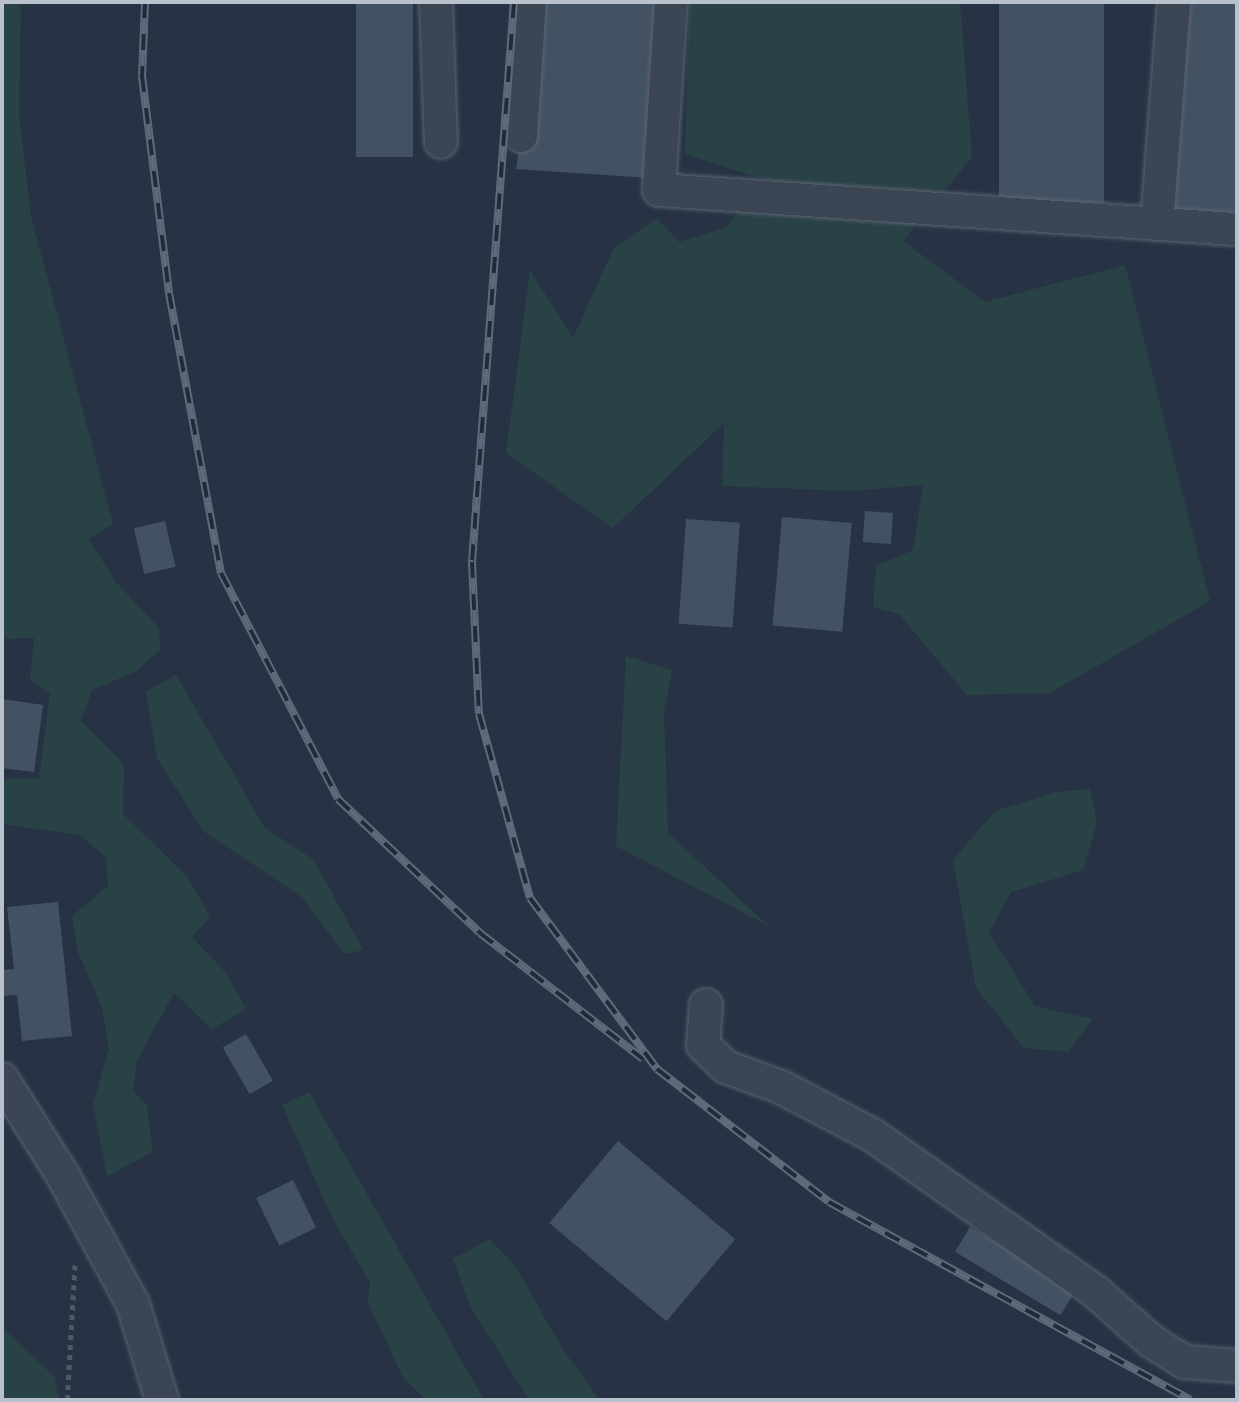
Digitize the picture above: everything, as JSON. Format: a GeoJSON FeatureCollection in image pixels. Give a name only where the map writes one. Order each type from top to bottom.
{"type":"FeatureCollection","features":[{"type":"Feature","properties":{"kind":"lane"},"geometry":{"type":"LineString","coordinates":[[436,2],[441,142]]}},
{"type":"Feature","properties":{"kind":"lane"},"geometry":{"type":"LineString","coordinates":[[521,136],[530,2]]}},
{"type":"Feature","properties":{"kind":"lane"},"geometry":{"type":"LineString","coordinates":[[671,2],[659,190],[1234,229]]}},
{"type":"Feature","properties":{"kind":"lane"},"geometry":{"type":"LineString","coordinates":[[1157,224],[1174,2]]}},
{"type":"Feature","properties":{"kind":"lane"},"geometry":{"type":"LineString","coordinates":[[706,1005],[703,1045],[726,1068],[781,1087],[874,1136],[1097,1293],[1151,1341],[1184,1363],[1237,1366]]}},
{"type":"Feature","properties":{"kind":"lane"},"geometry":{"type":"LineString","coordinates":[[2,1079],[62,1174],[133,1304],[162,1400]]}},
{"type":"Feature","properties":{"kind":"path"},"geometry":{"type":"LineString","coordinates":[[67,1400],[76,1254]]}},
{"type":"Feature","properties":{"kind":"green space"},"geometry":{"type":"Polygon","coordinates":[[[2,2],[21,2],[19,116],[31,216],[113,524],[89,539],[115,581],[159,628],[160,650],[135,672],[92,690],[81,720],[124,765],[123,814],[187,876],[210,917],[192,937],[227,974],[246,1009],[212,1029],[174,993],[137,1060],[133,1090],[147,1106],[153,1152],[107,1176],[93,1105],[109,1048],[102,1008],[78,952],[72,916],[108,886],[106,858],[80,835],[2,824],[2,779],[39,778],[50,694],[30,680],[34,638],[2,639],[2,2]]]}},
{"type":"Feature","properties":{"kind":"green space"},"geometry":{"type":"Polygon","coordinates":[[[689,2],[960,2],[972,157],[903,241],[985,302],[1125,265],[1210,601],[1050,693],[967,695],[899,614],[873,607],[876,566],[913,550],[923,485],[849,491],[722,486],[724,423],[613,528],[506,453],[530,270],[573,338],[614,248],[657,218],[679,242],[727,227],[762,179],[685,154],[689,2]]]}},
{"type":"Feature","properties":{"kind":"green space"},"geometry":{"type":"Polygon","coordinates":[[[626,656],[672,670],[664,712],[668,833],[769,926],[616,846],[626,656]]]}},
{"type":"Feature","properties":{"kind":"green space"},"geometry":{"type":"Polygon","coordinates":[[[176,675],[265,828],[314,860],[363,950],[344,954],[302,897],[203,831],[157,758],[146,691],[176,675]]]}},
{"type":"Feature","properties":{"kind":"green space"},"geometry":{"type":"Polygon","coordinates":[[[1090,789],[1097,823],[1083,870],[1011,892],[989,933],[1035,1006],[1093,1019],[1068,1052],[1024,1048],[976,988],[953,860],[995,811],[1056,792],[1090,789]]]}},
{"type":"Feature","properties":{"kind":"green space"},"geometry":{"type":"Polygon","coordinates":[[[309,1092],[484,1400],[426,1400],[403,1378],[368,1302],[370,1282],[333,1220],[282,1105],[309,1092]]]}},
{"type":"Feature","properties":{"kind":"green space"},"geometry":{"type":"Polygon","coordinates":[[[490,1239],[516,1267],[563,1350],[600,1400],[529,1400],[470,1306],[453,1259],[490,1239]]]}},
{"type":"Feature","properties":{"kind":"green space"},"geometry":{"type":"Polygon","coordinates":[[[2,1327],[55,1377],[59,1400],[2,1400],[2,1327]]]}},
{"type":"Feature","properties":{"kind":"building"},"geometry":{"type":"Polygon","coordinates":[[[356,2],[413,2],[413,157],[356,157],[356,2]]]}},
{"type":"Feature","properties":{"kind":"building"},"geometry":{"type":"Polygon","coordinates":[[[541,2],[662,2],[650,178],[516,169],[541,2]]]}},
{"type":"Feature","properties":{"kind":"building"},"geometry":{"type":"Polygon","coordinates":[[[999,2],[1104,2],[1104,203],[999,203],[999,2]]]}},
{"type":"Feature","properties":{"kind":"building"},"geometry":{"type":"Polygon","coordinates":[[[1186,2],[1237,2],[1237,220],[1170,216],[1186,2]]]}},
{"type":"Feature","properties":{"kind":"building"},"geometry":{"type":"Polygon","coordinates":[[[865,511],[893,513],[891,544],[863,542],[865,511]]]}},
{"type":"Feature","properties":{"kind":"building"},"geometry":{"type":"Polygon","coordinates":[[[782,517],[852,523],[842,632],[773,626],[782,517]]]}},
{"type":"Feature","properties":{"kind":"building"},"geometry":{"type":"Polygon","coordinates":[[[686,519],[740,523],[733,628],[679,624],[686,519]]]}},
{"type":"Feature","properties":{"kind":"building"},"geometry":{"type":"Polygon","coordinates":[[[165,521],[176,567],[144,574],[134,528],[165,521]]]}},
{"type":"Feature","properties":{"kind":"building"},"geometry":{"type":"Polygon","coordinates":[[[2,699],[43,705],[34,772],[2,768],[2,699]]]}},
{"type":"Feature","properties":{"kind":"building"},"geometry":{"type":"Polygon","coordinates":[[[58,902],[72,1036],[22,1041],[17,995],[2,996],[2,970],[14,969],[7,907],[58,902]]]}},
{"type":"Feature","properties":{"kind":"building"},"geometry":{"type":"Polygon","coordinates":[[[246,1034],[273,1081],[250,1094],[223,1048],[246,1034]]]}},
{"type":"Feature","properties":{"kind":"building"},"geometry":{"type":"Polygon","coordinates":[[[618,1141],[735,1239],[666,1321],[549,1223],[618,1141]]]}},
{"type":"Feature","properties":{"kind":"building"},"geometry":{"type":"Polygon","coordinates":[[[293,1180],[316,1228],[279,1246],[256,1198],[293,1180]]]}},
{"type":"Feature","properties":{"kind":"building"},"geometry":{"type":"Polygon","coordinates":[[[970,1227],[1075,1290],[1060,1315],[955,1252],[970,1227]]]}},
{"type":"Feature","properties":{"kind":"railway"},"geometry":{"type":"LineString","coordinates":[[145,2],[142,76],[169,293],[221,573],[338,799],[480,933],[643,1059]]}},
{"type":"Feature","properties":{"kind":"railway"},"geometry":{"type":"LineString","coordinates":[[514,2],[472,562],[479,714],[530,898],[657,1069],[829,1202],[1190,1400]]}}]}
